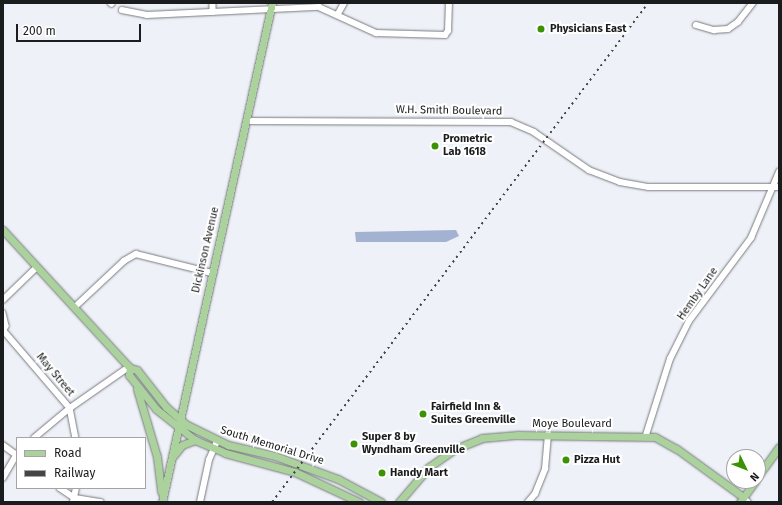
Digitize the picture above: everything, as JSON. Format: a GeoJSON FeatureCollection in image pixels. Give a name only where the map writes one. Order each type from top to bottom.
{"type":"FeatureCollection","features":[{"type":"Feature","properties":{"kind":"main road","name":"Dickinson Avenue"},"geometry":{"type":"LineString","coordinates":[[162,502],[247,121],[271,6]]}},
{"type":"Feature","properties":{"kind":"main road","name":"South Memorial Drive"},"geometry":{"type":"LineString","coordinates":[[3,230],[130,368],[137,370],[160,401],[180,420],[217,441],[306,466],[350,484],[381,502]]}},
{"type":"Feature","properties":{"kind":"main road","name":"South Memorial Drive"},"geometry":{"type":"LineString","coordinates":[[130,368],[129,376],[163,416],[178,429],[195,440],[214,449],[295,472],[359,502]]}},
{"type":"Feature","properties":{"kind":"main road"},"geometry":{"type":"LineString","coordinates":[[136,385],[157,457],[162,502]]}},
{"type":"Feature","properties":{"kind":"main road","name":"Moye Boulevard"},"geometry":{"type":"LineString","coordinates":[[398,502],[429,467],[455,449],[482,438],[498,436],[548,435],[646,435],[662,439],[743,500]]}},
{"type":"Feature","properties":{"kind":"main road"},"geometry":{"type":"LineString","coordinates":[[172,457],[182,445],[195,440]]}},
{"type":"Feature","properties":{"kind":"main road"},"geometry":{"type":"LineString","coordinates":[[766,465],[779,447]]}},
{"type":"Feature","properties":{"kind":"main road"},"geometry":{"type":"LineString","coordinates":[[743,500],[750,489]]}},
{"type":"Feature","properties":{"kind":"street"},"geometry":{"type":"LineString","coordinates":[[213,3],[213,12]]}},
{"type":"Feature","properties":{"kind":"street"},"geometry":{"type":"LineString","coordinates":[[338,14],[344,3]]}},
{"type":"Feature","properties":{"kind":"street"},"geometry":{"type":"LineString","coordinates":[[122,10],[147,15],[213,12],[271,6],[319,7],[338,14],[376,33],[447,34],[449,3]]}},
{"type":"Feature","properties":{"kind":"street"},"geometry":{"type":"LineString","coordinates":[[696,25],[714,30],[728,29],[738,22],[753,3]]}},
{"type":"Feature","properties":{"kind":"street","name":"W.H. Smith Boulevard"},"geometry":{"type":"LineString","coordinates":[[247,121],[511,122],[530,130],[589,170],[620,182],[649,187],[772,186],[779,188]]}},
{"type":"Feature","properties":{"kind":"street","name":"Hemby Lane"},"geometry":{"type":"LineString","coordinates":[[646,435],[670,359],[689,321],[751,238],[779,172]]}},
{"type":"Feature","properties":{"kind":"street"},"geometry":{"type":"LineString","coordinates":[[75,307],[124,261],[136,254],[212,273]]}},
{"type":"Feature","properties":{"kind":"street"},"geometry":{"type":"LineString","coordinates":[[3,300],[37,267]]}},
{"type":"Feature","properties":{"kind":"street"},"geometry":{"type":"LineString","coordinates":[[3,313],[4,332]]}},
{"type":"Feature","properties":{"kind":"street","name":"May Street"},"geometry":{"type":"LineString","coordinates":[[4,332],[70,408],[76,437]]}},
{"type":"Feature","properties":{"kind":"street"},"geometry":{"type":"LineString","coordinates":[[35,437],[70,408],[130,368]]}},
{"type":"Feature","properties":{"kind":"street"},"geometry":{"type":"LineString","coordinates":[[528,502],[543,479],[546,466],[548,435]]}},
{"type":"Feature","properties":{"kind":"street"},"geometry":{"type":"LineString","coordinates":[[200,502],[217,441]]}},
{"type":"Feature","properties":{"kind":"street"},"geometry":{"type":"LineString","coordinates":[[3,445],[16,454]]}},
{"type":"Feature","properties":{"kind":"street"},"geometry":{"type":"LineString","coordinates":[[3,478],[16,457]]}},
{"type":"Feature","properties":{"kind":"street"},"geometry":{"type":"LineString","coordinates":[[61,489],[74,500],[101,502]]}},
{"type":"Feature","properties":{"kind":"street"},"geometry":{"type":"LineString","coordinates":[[74,500],[76,489]]}},
{"type":"Feature","properties":{"kind":"water"},"geometry":{"type":"Polygon","coordinates":[[[456,230],[459,236],[446,242],[356,242],[355,232],[456,230]]]}},
{"type":"Feature","properties":{"kind":"railway"},"geometry":{"type":"LineString","coordinates":[[272,502],[648,3]]}},
{"type":"Feature","properties":{"kind":"place","name":"Physicians East"},"geometry":{"type":"Point","coordinates":[541,29]}},
{"type":"Feature","properties":{"kind":"place","name":"Prometric Lab 1618"},"geometry":{"type":"Point","coordinates":[435,146]}},
{"type":"Feature","properties":{"kind":"place","name":"Fairfield Inn & Suites Greenville"},"geometry":{"type":"Point","coordinates":[423,414]}},
{"type":"Feature","properties":{"kind":"place","name":"Super 8 by Wyndham Greenville"},"geometry":{"type":"Point","coordinates":[354,444]}},
{"type":"Feature","properties":{"kind":"place","name":"Pizza Hut"},"geometry":{"type":"Point","coordinates":[566,460]}},
{"type":"Feature","properties":{"kind":"place","name":"Handy Mart"},"geometry":{"type":"Point","coordinates":[382,473]}}]}
